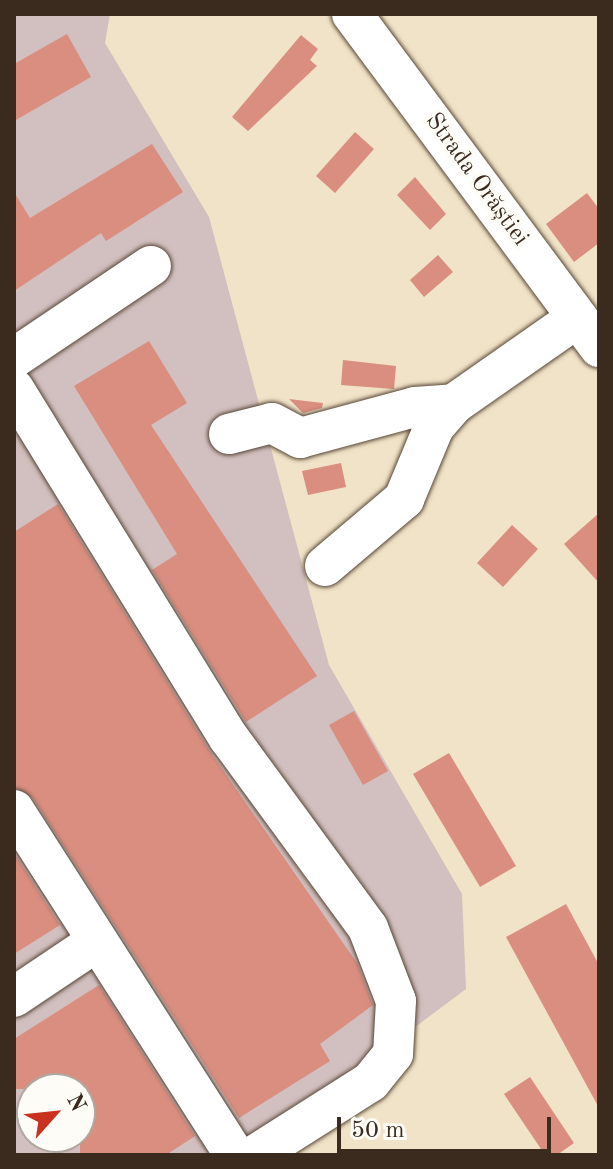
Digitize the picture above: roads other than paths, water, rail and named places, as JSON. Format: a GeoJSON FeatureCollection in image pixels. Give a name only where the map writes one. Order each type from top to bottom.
{"type":"FeatureCollection","features":[{"type":"Feature","properties":{"kind":"street","name":"Strada Orăștiei"},"geometry":{"type":"LineString","coordinates":[[352,14],[588,333]]}},
{"type":"Feature","properties":{"kind":"street"},"geometry":{"type":"LineString","coordinates":[[14,358],[151,266]]}},
{"type":"Feature","properties":{"kind":"street"},"geometry":{"type":"LineString","coordinates":[[325,566],[404,499],[434,427],[454,404],[588,333]]}},
{"type":"Feature","properties":{"kind":"street"},"geometry":{"type":"LineString","coordinates":[[14,389],[229,738],[368,928],[396,1001],[393,1054],[370,1082],[255,1155]]}},
{"type":"Feature","properties":{"kind":"street"},"geometry":{"type":"LineString","coordinates":[[229,434],[272,423],[300,438],[415,407],[454,404]]}},
{"type":"Feature","properties":{"kind":"street"},"geometry":{"type":"LineString","coordinates":[[14,810],[235,1155]]}},
{"type":"Feature","properties":{"kind":"street"},"geometry":{"type":"LineString","coordinates":[[14,997],[96,942]]}}]}
